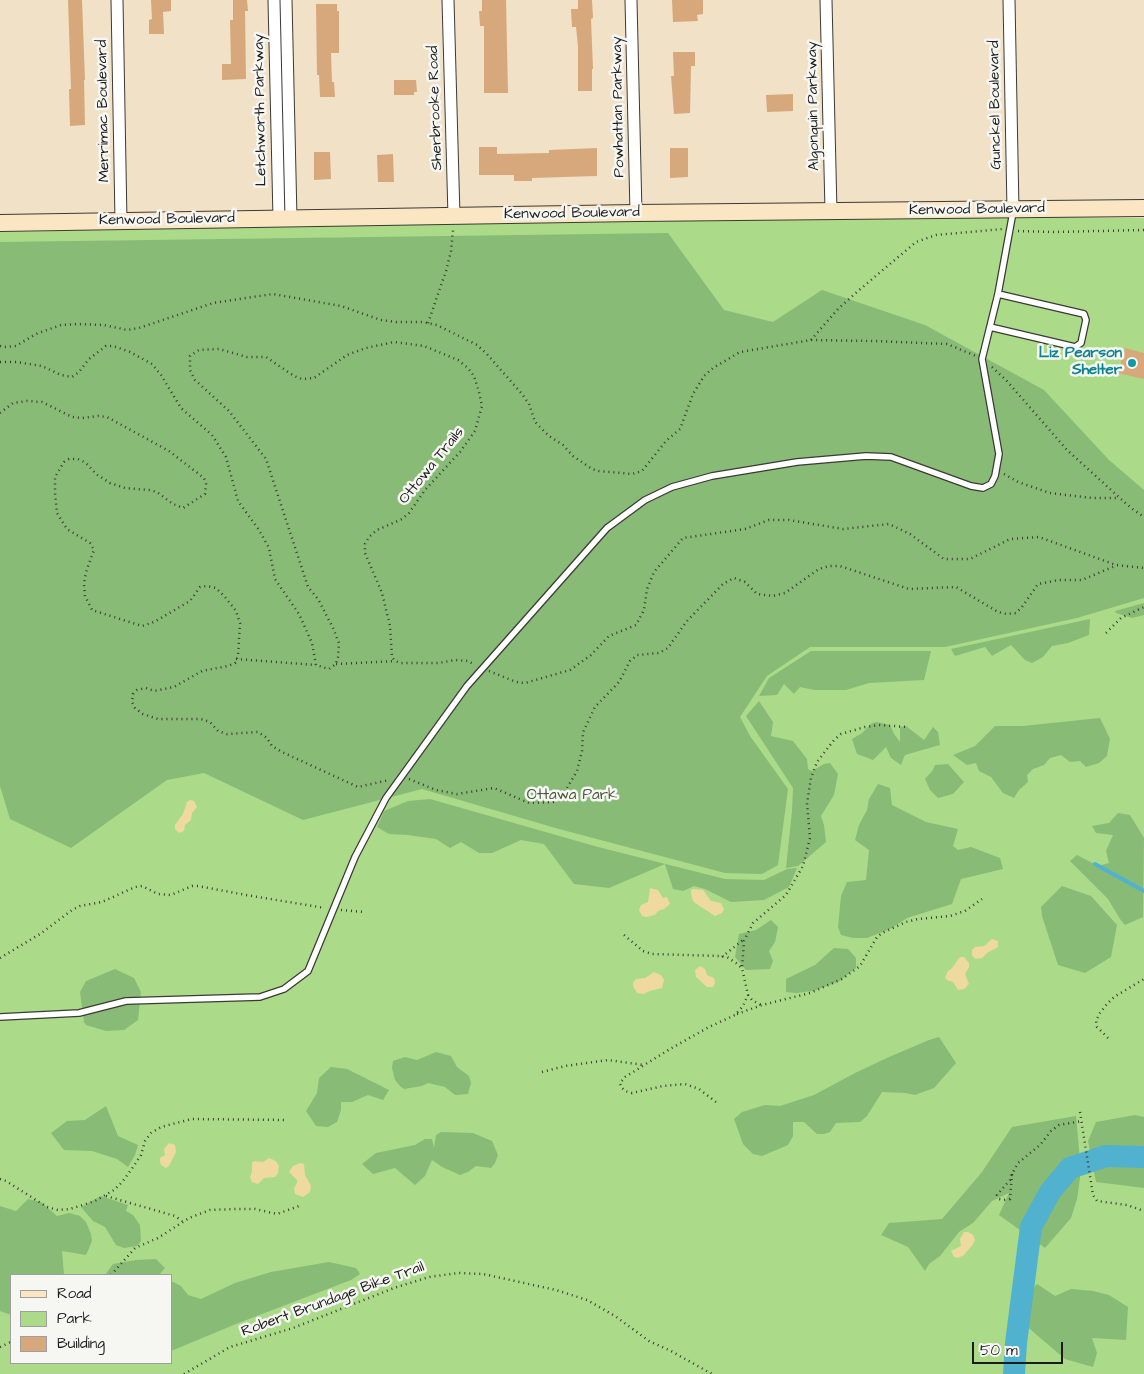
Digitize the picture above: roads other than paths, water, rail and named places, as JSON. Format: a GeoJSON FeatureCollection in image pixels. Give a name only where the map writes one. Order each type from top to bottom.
{"type":"FeatureCollection","features":[{"type":"Feature","properties":{"kind":"street","name":"Merrimac Boulevard"},"geometry":{"type":"LineString","coordinates":[[117,0],[122,221]]}},
{"type":"Feature","properties":{"kind":"street","name":"Letchworth Parkway"},"geometry":{"type":"LineString","coordinates":[[274,0],[285,219]]}},
{"type":"Feature","properties":{"kind":"street","name":"Letchworth Parkway"},"geometry":{"type":"LineString","coordinates":[[285,219],[286,0]]}},
{"type":"Feature","properties":{"kind":"street","name":"Sherbrooke Road"},"geometry":{"type":"LineString","coordinates":[[448,0],[454,216]]}},
{"type":"Feature","properties":{"kind":"street","name":"Powhattan Parkway"},"geometry":{"type":"LineString","coordinates":[[631,0],[636,213]]}},
{"type":"Feature","properties":{"kind":"street","name":"Algonquin Parkway"},"geometry":{"type":"LineString","coordinates":[[826,0],[831,211]]}},
{"type":"Feature","properties":{"kind":"street","name":"Gunckel Boulevard"},"geometry":{"type":"LineString","coordinates":[[1009,0],[1014,210]]}},
{"type":"Feature","properties":{"kind":"street","name":"Kenwood Boulevard"},"geometry":{"type":"LineString","coordinates":[[0,223],[636,213],[1144,208]]}},
{"type":"Feature","properties":{"kind":"lane"},"geometry":{"type":"LineString","coordinates":[[0,1017],[79,1013],[126,1001],[260,997],[284,989],[308,972],[354,857],[386,798],[400,778],[482,668],[607,528],[645,500],[672,487],[712,476],[796,462],[844,457],[892,457],[971,486],[983,488],[991,484],[999,454],[982,359],[998,294],[1014,210]]}},
{"type":"Feature","properties":{"kind":"lane"},"geometry":{"type":"LineString","coordinates":[[990,327],[1075,347],[1081,343],[1086,320],[1084,314],[998,294]]}},
{"type":"Feature","properties":{"kind":"waterway"},"geometry":{"type":"LineString","coordinates":[[1095,864],[1144,891]]}},
{"type":"Feature","properties":{"kind":"waterway"},"geometry":{"type":"LineString","coordinates":[[1014,1374],[1016,1343],[1031,1227],[1050,1192],[1070,1168],[1106,1156],[1144,1157]]}},
{"type":"Feature","properties":{"kind":"place","name":"Liz Pearson Shelter"},"geometry":{"type":"Point","coordinates":[1132,363]}},
{"type":"Feature","properties":{"kind":"park label","name":"Ottawa Park"},"geometry":{"type":"Point","coordinates":[572,796]}}]}
